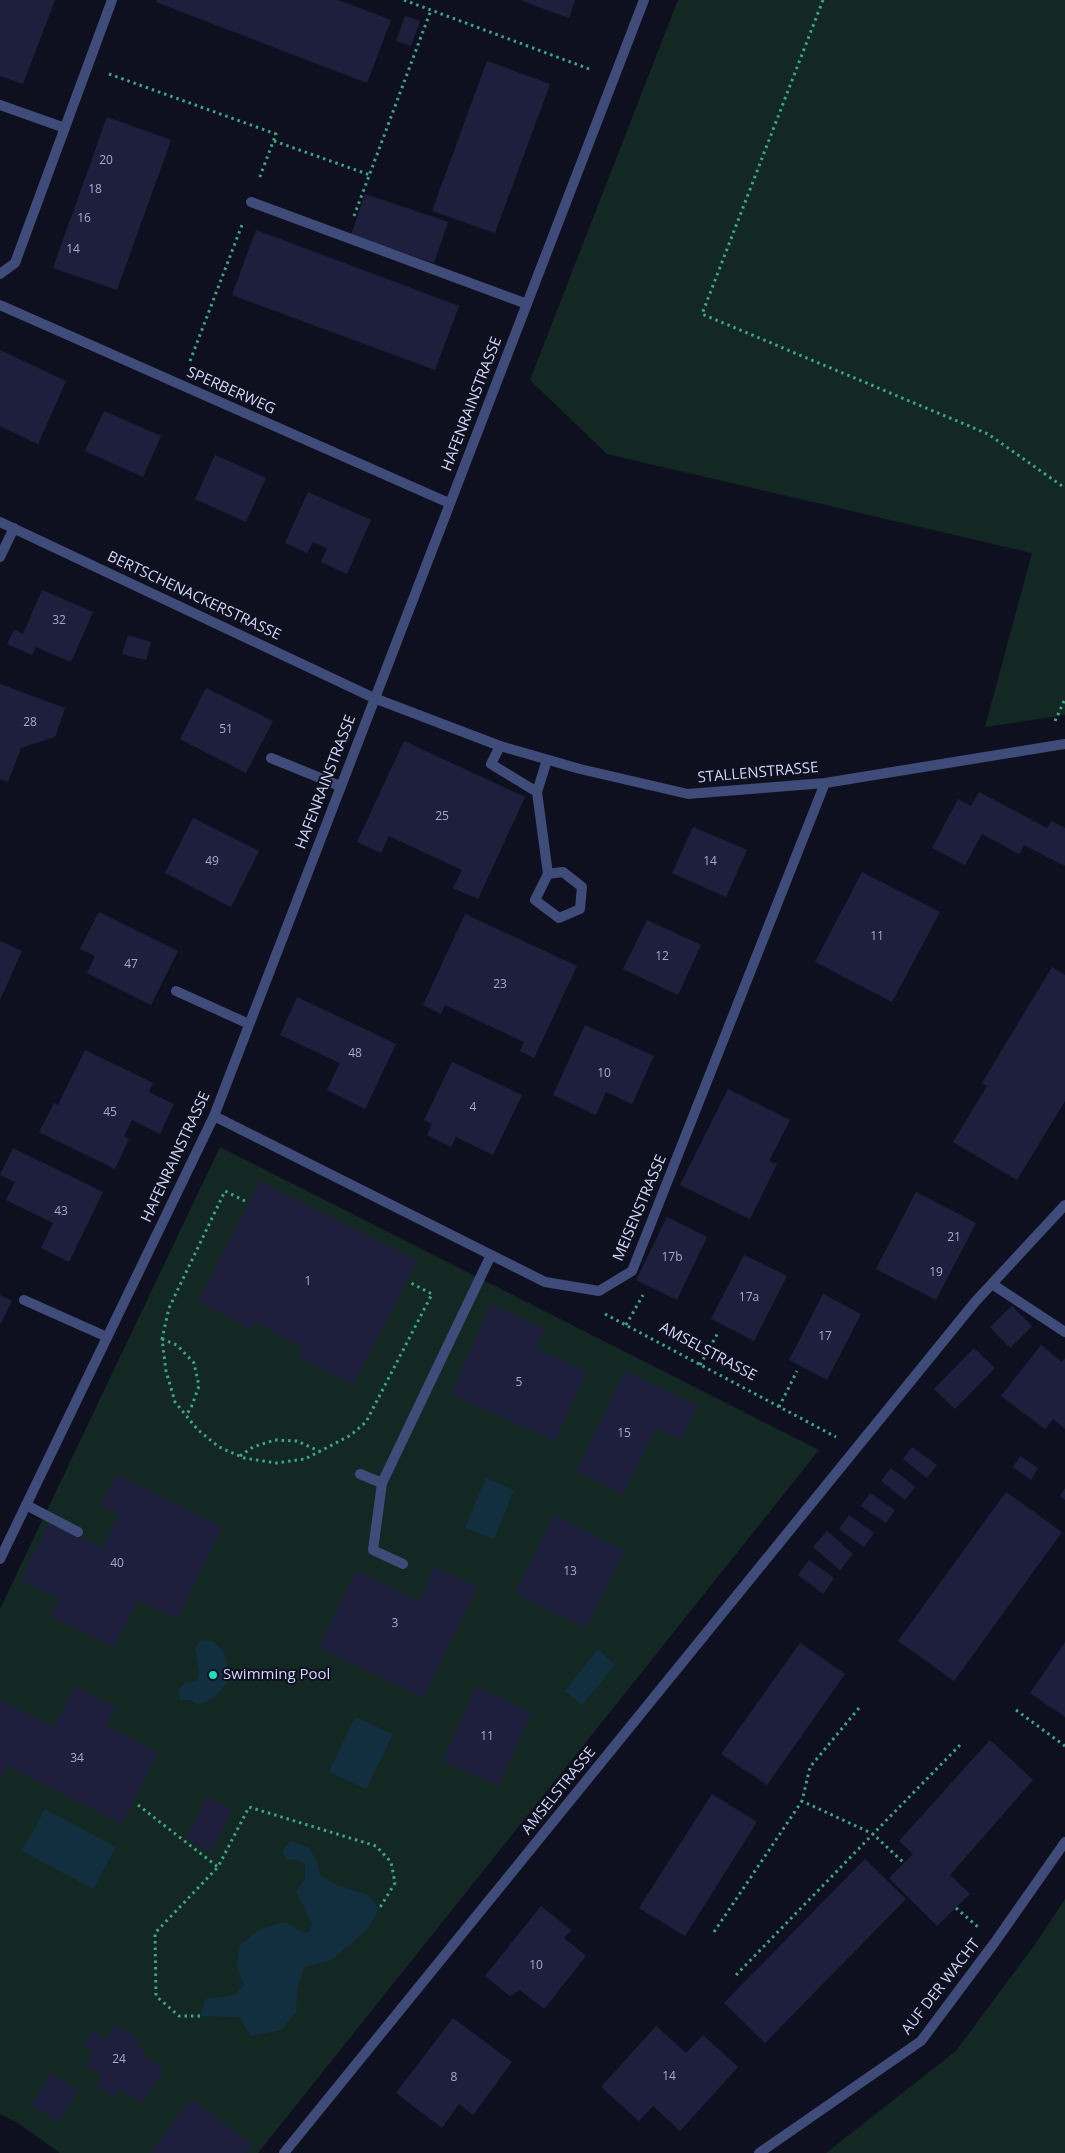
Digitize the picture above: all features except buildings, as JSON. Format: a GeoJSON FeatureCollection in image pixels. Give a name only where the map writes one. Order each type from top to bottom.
{"type":"FeatureCollection","features":[{"type":"Feature","properties":{"kind":"street"},"geometry":{"type":"LineString","coordinates":[[0,274],[15,263],[112,0]]}},
{"type":"Feature","properties":{"kind":"street","name":"HAFENRAINSTRASSE"},"geometry":{"type":"LineString","coordinates":[[0,1559],[214,1116],[644,0]]}},
{"type":"Feature","properties":{"kind":"street"},"geometry":{"type":"LineString","coordinates":[[0,105],[65,128]]}},
{"type":"Feature","properties":{"kind":"street"},"geometry":{"type":"LineString","coordinates":[[250,202],[526,304]]}},
{"type":"Feature","properties":{"kind":"street","name":"SPERBERWEG"},"geometry":{"type":"LineString","coordinates":[[0,306],[450,503]]}},
{"type":"Feature","properties":{"kind":"street","name":"BERTSCHENACKERSTRASSE"},"geometry":{"type":"LineString","coordinates":[[0,522],[374,698]]}},
{"type":"Feature","properties":{"kind":"street"},"geometry":{"type":"LineString","coordinates":[[0,557],[14,528]]}},
{"type":"Feature","properties":{"kind":"street","name":"STALLENSTRASSE"},"geometry":{"type":"LineString","coordinates":[[374,698],[500,746],[547,760],[688,794],[825,783],[1065,744]]}},
{"type":"Feature","properties":{"kind":"street"},"geometry":{"type":"LineString","coordinates":[[500,746],[491,764],[537,792]]}},
{"type":"Feature","properties":{"kind":"street"},"geometry":{"type":"LineString","coordinates":[[271,758],[340,786]]}},
{"type":"Feature","properties":{"kind":"street"},"geometry":{"type":"LineString","coordinates":[[547,760],[537,792],[548,874],[535,900],[559,918],[580,909],[582,887],[563,872],[548,874]]}},
{"type":"Feature","properties":{"kind":"street","name":"MEISENSTRASSE"},"geometry":{"type":"LineString","coordinates":[[214,1116],[545,1282],[599,1291],[632,1271],[825,783]]}},
{"type":"Feature","properties":{"kind":"street"},"geometry":{"type":"LineString","coordinates":[[176,991],[249,1024]]}},
{"type":"Feature","properties":{"kind":"street","name":"AMSELSTRASSE"},"geometry":{"type":"LineString","coordinates":[[284,2153],[992,1284],[1065,1205]]}},
{"type":"Feature","properties":{"kind":"street"},"geometry":{"type":"LineString","coordinates":[[403,1564],[373,1550],[382,1482],[491,1255]]}},
{"type":"Feature","properties":{"kind":"street"},"geometry":{"type":"LineString","coordinates":[[992,1284],[1065,1332]]}},
{"type":"Feature","properties":{"kind":"street"},"geometry":{"type":"LineString","coordinates":[[24,1300],[107,1338]]}},
{"type":"Feature","properties":{"kind":"street"},"geometry":{"type":"LineString","coordinates":[[360,1474],[382,1482]]}},
{"type":"Feature","properties":{"kind":"street"},"geometry":{"type":"LineString","coordinates":[[26,1505],[78,1532]]}},
{"type":"Feature","properties":{"kind":"street","name":"AUF DER WACHT"},"geometry":{"type":"LineString","coordinates":[[759,2153],[921,2041],[995,1942],[1065,1842]]}},
{"type":"Feature","properties":{"kind":"path"},"geometry":{"type":"LineString","coordinates":[[404,0],[614,78]]}},
{"type":"Feature","properties":{"kind":"path"},"geometry":{"type":"LineString","coordinates":[[823,0],[702,314],[988,434],[1065,488]]}},
{"type":"Feature","properties":{"kind":"path"},"geometry":{"type":"LineString","coordinates":[[346,238],[431,10]]}},
{"type":"Feature","properties":{"kind":"path"},"geometry":{"type":"LineString","coordinates":[[87,66],[276,134],[180,385]]}},
{"type":"Feature","properties":{"kind":"path"},"geometry":{"type":"LineString","coordinates":[[274,141],[370,175]]}},
{"type":"Feature","properties":{"kind":"path"},"geometry":{"type":"LineString","coordinates":[[245,1201],[225,1192],[169,1308],[162,1339],[166,1371],[175,1402],[198,1430],[219,1447],[239,1456],[276,1463],[305,1459],[351,1434],[366,1422],[432,1294],[411,1283]]}},
{"type":"Feature","properties":{"kind":"path"},"geometry":{"type":"LineString","coordinates":[[626,1326],[643,1295]]}},
{"type":"Feature","properties":{"kind":"path","name":"AMSELSTRASSE"},"geometry":{"type":"LineString","coordinates":[[602,1312],[857,1448]]}},
{"type":"Feature","properties":{"kind":"path"},"geometry":{"type":"LineString","coordinates":[[700,1365],[719,1331]]}},
{"type":"Feature","properties":{"kind":"path"},"geometry":{"type":"LineString","coordinates":[[162,1339],[177,1345],[194,1363],[199,1386],[191,1408],[186,1415]]}},
{"type":"Feature","properties":{"kind":"path"},"geometry":{"type":"LineString","coordinates":[[779,1407],[797,1371]]}},
{"type":"Feature","properties":{"kind":"path"},"geometry":{"type":"LineString","coordinates":[[239,1456],[253,1447],[275,1440],[297,1441],[321,1452]]}},
{"type":"Feature","properties":{"kind":"path"},"geometry":{"type":"LineString","coordinates":[[714,1932],[802,1801],[810,1766],[859,1708]]}},
{"type":"Feature","properties":{"kind":"path"},"geometry":{"type":"LineString","coordinates":[[1016,1710],[1065,1746]]}},
{"type":"Feature","properties":{"kind":"path"},"geometry":{"type":"LineString","coordinates":[[736,1975],[960,1745]]}},
{"type":"Feature","properties":{"kind":"path"},"geometry":{"type":"LineString","coordinates":[[802,1801],[873,1834],[904,1863]]}},
{"type":"Feature","properties":{"kind":"path"},"geometry":{"type":"LineString","coordinates":[[138,1805],[218,1867]]}},
{"type":"Feature","properties":{"kind":"path"},"geometry":{"type":"LineString","coordinates":[[200,2016],[179,2016],[156,1996],[156,1933],[218,1867],[249,1807],[376,1846],[391,1862],[395,1883],[379,1909]]}},
{"type":"Feature","properties":{"kind":"green space"},"geometry":{"type":"Polygon","coordinates":[[[678,0],[1065,0],[1065,715],[985,727],[1032,553],[607,454],[530,380],[678,0]]]}},
{"type":"Feature","properties":{"kind":"green space"},"geometry":{"type":"Polygon","coordinates":[[[220,1147],[819,1450],[258,2153],[60,2153],[18,2123],[0,2114],[0,1609],[220,1147]]]}},
{"type":"Feature","properties":{"kind":"green space"},"geometry":{"type":"Polygon","coordinates":[[[1065,1899],[1065,2153],[826,2153],[956,2051],[1036,1943],[1065,1899]]]}},
{"type":"Feature","properties":{"kind":"water"},"geometry":{"type":"Polygon","coordinates":[[[486,1478],[514,1490],[494,1539],[465,1528],[486,1478]]]}},
{"type":"Feature","properties":{"kind":"water","name":"Swimming Pool"},"geometry":{"type":"Polygon","coordinates":[[[201,1640],[213,1641],[222,1650],[227,1663],[229,1679],[219,1693],[207,1702],[197,1704],[190,1700],[180,1700],[178,1690],[185,1683],[197,1681],[199,1671],[195,1648],[201,1640]]]}},
{"type":"Feature","properties":{"kind":"water"},"geometry":{"type":"Polygon","coordinates":[[[598,1649],[615,1665],[582,1705],[565,1691],[598,1649]]]}},
{"type":"Feature","properties":{"kind":"water"},"geometry":{"type":"Polygon","coordinates":[[[355,1717],[393,1734],[366,1789],[329,1772],[355,1717]]]}},
{"type":"Feature","properties":{"kind":"water"},"geometry":{"type":"Polygon","coordinates":[[[45,1809],[116,1847],[93,1889],[22,1851],[45,1809]]]}},
{"type":"Feature","properties":{"kind":"water"},"geometry":{"type":"Polygon","coordinates":[[[290,1841],[308,1847],[316,1860],[320,1875],[339,1886],[369,1895],[379,1909],[367,1930],[331,1960],[304,1967],[297,1991],[296,2012],[281,2030],[250,2036],[240,2017],[200,2016],[206,1999],[235,1995],[244,1985],[237,1968],[240,1945],[260,1929],[286,1922],[297,1930],[308,1933],[312,1923],[296,1891],[305,1879],[305,1864],[295,1859],[286,1860],[282,1851],[290,1841]]]}},
{"type":"Feature","properties":{"kind":"place","name":"Swimming Pool"},"geometry":{"type":"Point","coordinates":[213,1675]}}]}
